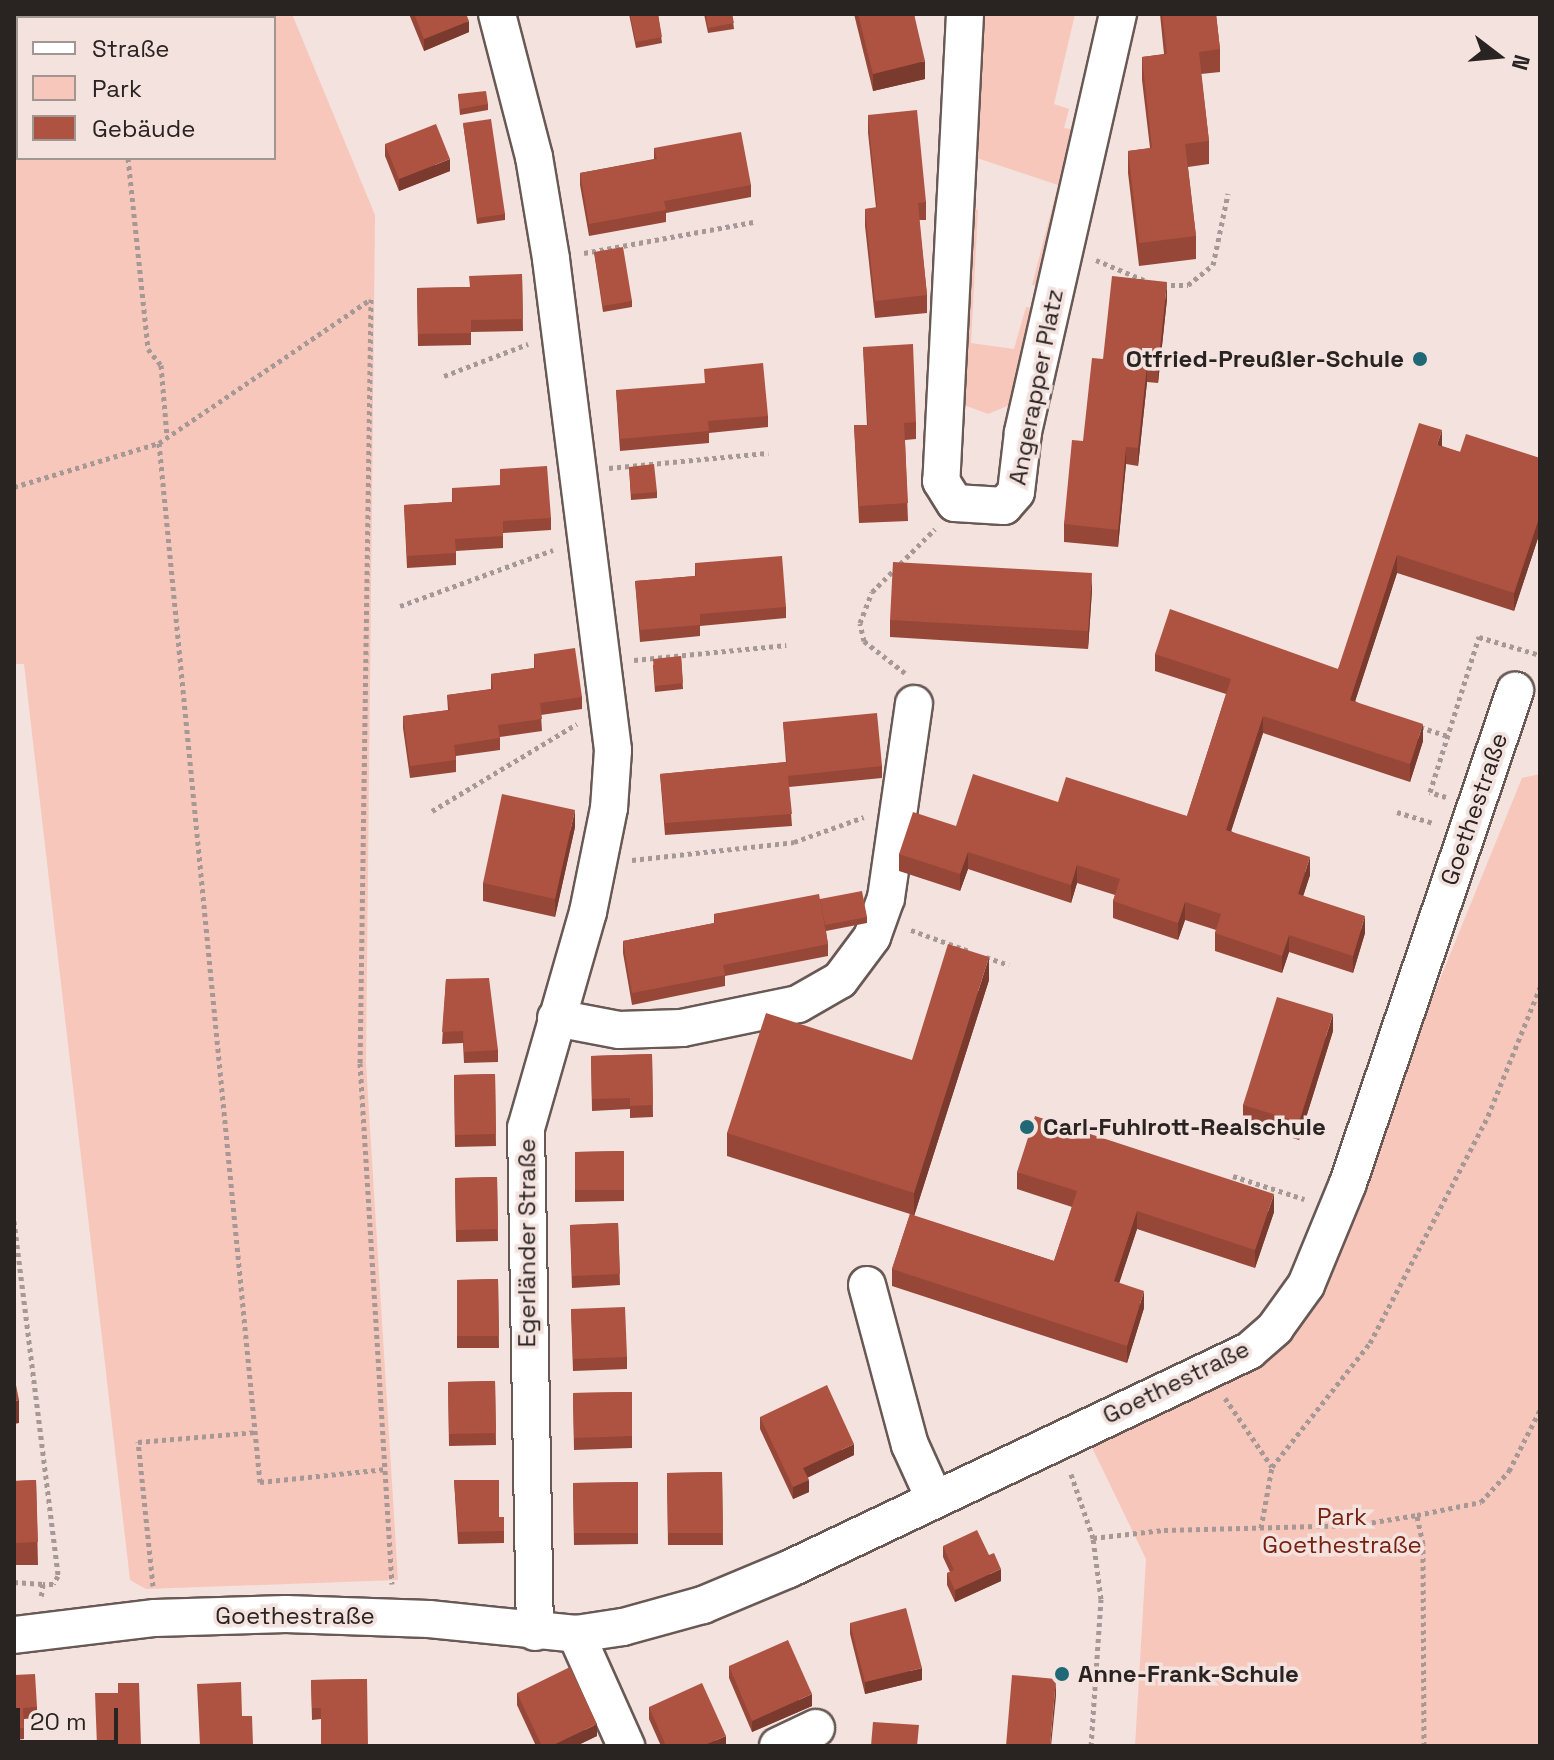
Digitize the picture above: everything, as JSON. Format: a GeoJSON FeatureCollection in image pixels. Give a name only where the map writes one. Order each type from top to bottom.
{"type":"FeatureCollection","features":[{"type":"Feature","properties":{"kind":"street","name":"Egerländer Straße"},"geometry":{"type":"LineString","coordinates":[[497,14],[528,129],[551,259],[605,662],[613,750],[599,864],[526,1128],[535,1632]]}},
{"type":"Feature","properties":{"kind":"street","name":"Angerapper Platz"},"geometry":{"type":"LineString","coordinates":[[965,14],[941,481],[955,503],[1004,506],[1013,499],[1023,432],[1118,14]]}},
{"type":"Feature","properties":{"kind":"street","name":"Goethestraße"},"geometry":{"type":"LineString","coordinates":[[26,1633],[155,1618],[391,1617],[576,1634],[623,1627],[703,1605],[1249,1351],[1275,1328],[1306,1285],[1348,1183],[1515,691]]}},
{"type":"Feature","properties":{"kind":"street"},"geometry":{"type":"LineString","coordinates":[[556,1018],[656,1031],[798,1004],[840,980],[858,961],[880,919],[901,803],[914,704]]}},
{"type":"Feature","properties":{"kind":"street"},"geometry":{"type":"LineString","coordinates":[[867,1285],[910,1445],[934,1498]]}},
{"type":"Feature","properties":{"kind":"street"},"geometry":{"type":"LineString","coordinates":[[576,1634],[626,1746]]}},
{"type":"Feature","properties":{"kind":"street"},"geometry":{"type":"LineString","coordinates":[[778,1746],[816,1728]]}},
{"type":"Feature","properties":{"kind":"path"},"geometry":{"type":"LineString","coordinates":[[128,160],[148,349],[161,365],[167,436]]}},
{"type":"Feature","properties":{"kind":"path"},"geometry":{"type":"LineString","coordinates":[[1065,247],[1148,281],[1181,287],[1195,281],[1217,260],[1228,194]]}},
{"type":"Feature","properties":{"kind":"path"},"geometry":{"type":"LineString","coordinates":[[551,259],[753,222]]}},
{"type":"Feature","properties":{"kind":"path"},"geometry":{"type":"LineString","coordinates":[[14,487],[159,443],[371,299],[360,1048],[386,1469],[391,1617]]}},
{"type":"Feature","properties":{"kind":"path"},"geometry":{"type":"LineString","coordinates":[[444,376],[562,331]]}},
{"type":"Feature","properties":{"kind":"path"},"geometry":{"type":"LineString","coordinates":[[159,443],[260,1482],[386,1469]]}},
{"type":"Feature","properties":{"kind":"path"},"geometry":{"type":"LineString","coordinates":[[580,471],[768,453]]}},
{"type":"Feature","properties":{"kind":"path"},"geometry":{"type":"LineString","coordinates":[[400,606],[588,537]]}},
{"type":"Feature","properties":{"kind":"path"},"geometry":{"type":"LineString","coordinates":[[902,669],[864,641],[860,623],[869,597],[924,542]]}},
{"type":"Feature","properties":{"kind":"path"},"geometry":{"type":"LineString","coordinates":[[1455,801],[1430,792],[1479,637],[1540,655]]}},
{"type":"Feature","properties":{"kind":"path"},"geometry":{"type":"LineString","coordinates":[[605,662],[786,645]]}},
{"type":"Feature","properties":{"kind":"path"},"geometry":{"type":"LineString","coordinates":[[432,811],[609,705]]}},
{"type":"Feature","properties":{"kind":"path"},"geometry":{"type":"LineString","coordinates":[[1417,726],[1447,736]]}},
{"type":"Feature","properties":{"kind":"path"},"geometry":{"type":"LineString","coordinates":[[599,864],[794,842],[901,803]]}},
{"type":"Feature","properties":{"kind":"path"},"geometry":{"type":"LineString","coordinates":[[1397,812],[1431,822]]}},
{"type":"Feature","properties":{"kind":"path"},"geometry":{"type":"LineString","coordinates":[[880,919],[1009,965]]}},
{"type":"Feature","properties":{"kind":"path"},"geometry":{"type":"LineString","coordinates":[[1261,1528],[1272,1467],[1370,1343],[1488,1116],[1540,987]]}},
{"type":"Feature","properties":{"kind":"path"},"geometry":{"type":"LineString","coordinates":[[1233,1176],[1311,1201]]}},
{"type":"Feature","properties":{"kind":"path"},"geometry":{"type":"LineString","coordinates":[[14,1221],[57,1568],[56,1581],[43,1584],[14,1582]]}},
{"type":"Feature","properties":{"kind":"path"},"geometry":{"type":"LineString","coordinates":[[1230,1405],[1272,1467]]}},
{"type":"Feature","properties":{"kind":"path"},"geometry":{"type":"LineString","coordinates":[[1093,1538],[1356,1525],[1481,1502],[1509,1471],[1540,1410]]}},
{"type":"Feature","properties":{"kind":"path"},"geometry":{"type":"LineString","coordinates":[[155,1618],[138,1442],[256,1432]]}},
{"type":"Feature","properties":{"kind":"path"},"geometry":{"type":"LineString","coordinates":[[1059,1437],[1093,1538],[1101,1599],[1091,1746]]}},
{"type":"Feature","properties":{"kind":"path"},"geometry":{"type":"LineString","coordinates":[[1417,1515],[1423,1544],[1424,1746]]}},
{"type":"Feature","properties":{"kind":"path"},"geometry":{"type":"LineString","coordinates":[[26,1633],[43,1584]]}},
{"type":"Feature","properties":{"kind":"green space"},"geometry":{"type":"Polygon","coordinates":[[[14,14],[292,14],[375,215],[366,1063],[398,1580],[146,1589],[130,1580],[24,664],[14,664],[14,14]]]}},
{"type":"Feature","properties":{"kind":"green space"},"geometry":{"type":"Polygon","coordinates":[[[978,14],[1075,14],[1054,104],[1069,109],[1064,128],[1078,130],[1046,285],[1032,285],[1058,185],[968,155],[978,14]]]}},
{"type":"Feature","properties":{"kind":"green space"},"geometry":{"type":"Polygon","coordinates":[[[966,209],[978,210],[971,343],[1014,349],[1026,307],[1041,310],[1017,402],[988,414],[956,402],[966,209]]]}},
{"type":"Feature","properties":{"kind":"green space","name":"Park Goethestraße"},"geometry":{"type":"Polygon","coordinates":[[[1540,774],[1538,1746],[1135,1746],[1146,1559],[1086,1435],[1286,1337],[1323,1266],[1522,778],[1540,774]]]}},
{"type":"Feature","properties":{"kind":"building"},"geometry":{"type":"Polygon","coordinates":[[[414,14],[466,14],[469,21],[424,39],[414,14]]]}},
{"type":"Feature","properties":{"kind":"building"},"geometry":{"type":"Polygon","coordinates":[[[630,14],[658,14],[662,37],[636,42],[630,14]]]}},
{"type":"Feature","properties":{"kind":"building"},"geometry":{"type":"Polygon","coordinates":[[[706,14],[732,14],[734,23],[708,28],[706,14]]]}},
{"type":"Feature","properties":{"kind":"building"},"geometry":{"type":"Polygon","coordinates":[[[858,14],[914,14],[925,61],[873,74],[858,14]]]}},
{"type":"Feature","properties":{"kind":"building"},"geometry":{"type":"Polygon","coordinates":[[[1162,14],[1216,14],[1220,49],[1199,52],[1209,141],[1185,144],[1196,236],[1139,243],[1128,151],[1152,148],[1142,57],[1167,54],[1162,14]]]}},
{"type":"Feature","properties":{"kind":"building"},"geometry":{"type":"Polygon","coordinates":[[[486,91],[488,104],[460,109],[458,94],[486,91]]]}},
{"type":"Feature","properties":{"kind":"building"},"geometry":{"type":"Polygon","coordinates":[[[917,110],[926,202],[918,203],[927,295],[875,301],[865,209],[877,207],[868,115],[917,110]]]}},
{"type":"Feature","properties":{"kind":"building"},"geometry":{"type":"Polygon","coordinates":[[[491,119],[505,214],[477,218],[463,123],[491,119]]]}},
{"type":"Feature","properties":{"kind":"building"},"geometry":{"type":"Polygon","coordinates":[[[436,124],[450,159],[399,179],[385,144],[436,124]]]}},
{"type":"Feature","properties":{"kind":"building"},"geometry":{"type":"Polygon","coordinates":[[[741,132],[751,185],[664,201],[666,210],[589,224],[580,173],[657,159],[654,148],[741,132]]]}},
{"type":"Feature","properties":{"kind":"building"},"geometry":{"type":"Polygon","coordinates":[[[623,247],[632,301],[603,306],[594,252],[623,247]]]}},
{"type":"Feature","properties":{"kind":"building"},"geometry":{"type":"Polygon","coordinates":[[[522,274],[523,319],[471,320],[471,333],[418,334],[417,288],[470,287],[469,276],[522,274]]]}},
{"type":"Feature","properties":{"kind":"building"},"geometry":{"type":"Polygon","coordinates":[[[1112,276],[1167,282],[1158,366],[1147,365],[1138,448],[1126,447],[1118,530],[1064,524],[1072,440],[1083,441],[1092,358],[1103,359],[1112,276]]]}},
{"type":"Feature","properties":{"kind":"building"},"geometry":{"type":"Polygon","coordinates":[[[913,344],[916,422],[904,423],[908,503],[859,506],[854,425],[868,425],[863,347],[913,344]]]}},
{"type":"Feature","properties":{"kind":"building"},"geometry":{"type":"Polygon","coordinates":[[[763,363],[768,416],[708,421],[709,431],[620,439],[616,390],[705,383],[704,369],[763,363]]]}},
{"type":"Feature","properties":{"kind":"building"},"geometry":{"type":"Polygon","coordinates":[[[1419,423],[1442,430],[1437,445],[1460,452],[1466,434],[1540,458],[1540,515],[1514,593],[1397,555],[1350,700],[1423,724],[1410,764],[1263,716],[1226,830],[1310,857],[1298,894],[1365,916],[1353,956],[1289,935],[1282,956],[1215,933],[1221,914],[1185,902],[1178,923],[1113,901],[1120,879],[1077,865],[1071,885],[968,852],[960,874],[899,854],[913,812],[956,826],[973,774],[1058,802],[1066,777],[1187,816],[1231,679],[1155,654],[1170,609],[1338,669],[1419,423]]]}},
{"type":"Feature","properties":{"kind":"building"},"geometry":{"type":"Polygon","coordinates":[[[654,464],[657,492],[631,494],[629,467],[654,464]]]}},
{"type":"Feature","properties":{"kind":"building"},"geometry":{"type":"Polygon","coordinates":[[[547,466],[551,518],[503,521],[503,536],[455,539],[456,553],[407,556],[404,505],[453,502],[452,488],[500,485],[500,469],[547,466]]]}},
{"type":"Feature","properties":{"kind":"building"},"geometry":{"type":"Polygon","coordinates":[[[782,556],[786,607],[700,614],[700,625],[640,630],[635,581],[696,576],[695,563],[782,556]]]}},
{"type":"Feature","properties":{"kind":"building"},"geometry":{"type":"Polygon","coordinates":[[[893,562],[1092,573],[1088,631],[890,620],[893,562]]]}},
{"type":"Feature","properties":{"kind":"building"},"geometry":{"type":"Polygon","coordinates":[[[575,648],[582,697],[540,703],[542,719],[498,725],[500,738],[454,745],[456,760],[410,766],[403,716],[450,710],[447,695],[493,689],[491,674],[535,668],[534,654],[575,648]]]}},
{"type":"Feature","properties":{"kind":"building"},"geometry":{"type":"Polygon","coordinates":[[[681,656],[683,683],[655,686],[653,659],[681,656]]]}},
{"type":"Feature","properties":{"kind":"building"},"geometry":{"type":"Polygon","coordinates":[[[877,713],[882,766],[788,776],[792,814],[665,823],[660,774],[787,762],[783,722],[877,713]]]}},
{"type":"Feature","properties":{"kind":"building"},"geometry":{"type":"Polygon","coordinates":[[[502,794],[575,810],[555,899],[483,883],[502,794]]]}},
{"type":"Feature","properties":{"kind":"building"},"geometry":{"type":"Polygon","coordinates":[[[862,891],[867,917],[825,925],[820,899],[862,891]]]}},
{"type":"Feature","properties":{"kind":"building"},"geometry":{"type":"Polygon","coordinates":[[[819,894],[828,944],[723,965],[725,975],[632,993],[623,941],[715,923],[714,914],[819,894]]]}},
{"type":"Feature","properties":{"kind":"building"},"geometry":{"type":"Polygon","coordinates":[[[948,944],[989,957],[914,1193],[727,1133],[766,1013],[912,1060],[948,944]]]}},
{"type":"Feature","properties":{"kind":"building"},"geometry":{"type":"Polygon","coordinates":[[[489,978],[498,1050],[464,1052],[463,1031],[442,1032],[446,979],[489,978]]]}},
{"type":"Feature","properties":{"kind":"building"},"geometry":{"type":"Polygon","coordinates":[[[1277,997],[1333,1014],[1299,1122],[1243,1105],[1277,997]]]}},
{"type":"Feature","properties":{"kind":"building"},"geometry":{"type":"Polygon","coordinates":[[[652,1054],[653,1105],[630,1106],[630,1098],[592,1099],[591,1056],[652,1054]]]}},
{"type":"Feature","properties":{"kind":"building"},"geometry":{"type":"Polygon","coordinates":[[[495,1074],[496,1134],[455,1135],[454,1075],[495,1074]]]}},
{"type":"Feature","properties":{"kind":"building"},"geometry":{"type":"Polygon","coordinates":[[[1035,1116],[1274,1194],[1255,1250],[1137,1211],[1114,1281],[1144,1291],[1127,1346],[892,1269],[910,1214],[1054,1261],[1077,1191],[1017,1172],[1035,1116]]]}},
{"type":"Feature","properties":{"kind":"building"},"geometry":{"type":"Polygon","coordinates":[[[624,1151],[624,1190],[575,1190],[575,1152],[624,1151]]]}},
{"type":"Feature","properties":{"kind":"building"},"geometry":{"type":"Polygon","coordinates":[[[497,1177],[498,1229],[456,1230],[455,1178],[497,1177]]]}},
{"type":"Feature","properties":{"kind":"building"},"geometry":{"type":"Polygon","coordinates":[[[618,1223],[620,1274],[572,1276],[570,1225],[618,1223]]]}},
{"type":"Feature","properties":{"kind":"building"},"geometry":{"type":"Polygon","coordinates":[[[498,1279],[499,1336],[457,1336],[457,1280],[498,1279]]]}},
{"type":"Feature","properties":{"kind":"building"},"geometry":{"type":"Polygon","coordinates":[[[625,1307],[627,1357],[573,1359],[571,1309],[625,1307]]]}},
{"type":"Feature","properties":{"kind":"building"},"geometry":{"type":"Polygon","coordinates":[[[14,1375],[19,1400],[14,1401],[14,1375]]]}},
{"type":"Feature","properties":{"kind":"building"},"geometry":{"type":"Polygon","coordinates":[[[495,1381],[496,1433],[449,1434],[448,1382],[495,1381]]]}},
{"type":"Feature","properties":{"kind":"building"},"geometry":{"type":"Polygon","coordinates":[[[827,1385],[854,1444],[803,1468],[809,1480],[793,1487],[760,1417],[827,1385]]]}},
{"type":"Feature","properties":{"kind":"building"},"geometry":{"type":"Polygon","coordinates":[[[632,1392],[632,1436],[574,1438],[573,1393],[632,1392]]]}},
{"type":"Feature","properties":{"kind":"building"},"geometry":{"type":"Polygon","coordinates":[[[722,1472],[723,1533],[668,1533],[667,1473],[722,1472]]]}},
{"type":"Feature","properties":{"kind":"building"},"geometry":{"type":"Polygon","coordinates":[[[36,1480],[38,1542],[14,1543],[14,1481],[36,1480]]]}},
{"type":"Feature","properties":{"kind":"building"},"geometry":{"type":"Polygon","coordinates":[[[454,1480],[499,1480],[499,1517],[504,1517],[504,1531],[458,1532],[454,1480]]]}},
{"type":"Feature","properties":{"kind":"building"},"geometry":{"type":"Polygon","coordinates":[[[638,1482],[638,1533],[574,1533],[573,1483],[638,1482]]]}},
{"type":"Feature","properties":{"kind":"building"},"geometry":{"type":"Polygon","coordinates":[[[977,1530],[989,1555],[994,1553],[1001,1569],[955,1590],[947,1573],[954,1570],[943,1546],[977,1530]]]}},
{"type":"Feature","properties":{"kind":"building"},"geometry":{"type":"Polygon","coordinates":[[[906,1608],[922,1668],[865,1682],[850,1623],[906,1608]]]}},
{"type":"Feature","properties":{"kind":"building"},"geometry":{"type":"Polygon","coordinates":[[[788,1640],[812,1694],[752,1721],[729,1666],[788,1640]]]}},
{"type":"Feature","properties":{"kind":"building"},"geometry":{"type":"Polygon","coordinates":[[[570,1667],[597,1724],[551,1746],[542,1746],[517,1693],[570,1667]]]}},
{"type":"Feature","properties":{"kind":"building"},"geometry":{"type":"Polygon","coordinates":[[[35,1674],[37,1707],[23,1708],[24,1728],[14,1728],[14,1675],[35,1674]]]}},
{"type":"Feature","properties":{"kind":"building"},"geometry":{"type":"Polygon","coordinates":[[[1012,1675],[1056,1679],[1050,1746],[1006,1746],[1012,1675]]]}},
{"type":"Feature","properties":{"kind":"building"},"geometry":{"type":"Polygon","coordinates":[[[367,1679],[368,1746],[321,1746],[321,1708],[312,1708],[311,1680],[367,1679]]]}},
{"type":"Feature","properties":{"kind":"building"},"geometry":{"type":"Polygon","coordinates":[[[241,1682],[242,1716],[252,1716],[253,1745],[200,1746],[197,1684],[241,1682]]]}},
{"type":"Feature","properties":{"kind":"building"},"geometry":{"type":"Polygon","coordinates":[[[118,1683],[139,1683],[141,1746],[97,1746],[95,1693],[118,1693],[118,1683]]]}},
{"type":"Feature","properties":{"kind":"building"},"geometry":{"type":"Polygon","coordinates":[[[702,1683],[726,1736],[702,1746],[666,1746],[649,1707],[702,1683]]]}},
{"type":"Feature","properties":{"kind":"building"},"geometry":{"type":"Polygon","coordinates":[[[873,1722],[919,1725],[917,1746],[871,1746],[873,1722]]]}},
{"type":"Feature","properties":{"kind":"place","name":"Otfried-Preußler-Schule"},"geometry":{"type":"Point","coordinates":[1420,359]}},
{"type":"Feature","properties":{"kind":"place","name":"Carl-Fuhlrott-Realschule"},"geometry":{"type":"Point","coordinates":[1027,1127]}},
{"type":"Feature","properties":{"kind":"place","name":"Anne-Frank-Schule"},"geometry":{"type":"Point","coordinates":[1062,1674]}}]}
